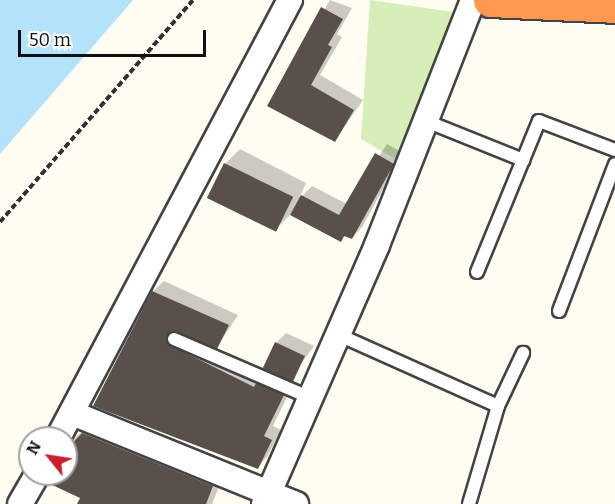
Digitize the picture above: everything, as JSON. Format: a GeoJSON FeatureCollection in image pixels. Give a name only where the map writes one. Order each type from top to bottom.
{"type":"FeatureCollection","features":[{"type":"Feature","properties":{"kind":"highway"},"geometry":{"type":"LineString","coordinates":[[490,0],[615,6]]}},
{"type":"Feature","properties":{"kind":"street"},"geometry":{"type":"LineString","coordinates":[[65,426],[290,0]]}},
{"type":"Feature","properties":{"kind":"street"},"geometry":{"type":"LineString","coordinates":[[267,499],[339,335],[473,0]]}},
{"type":"Feature","properties":{"kind":"street"},"geometry":{"type":"LineString","coordinates":[[72,413],[267,499],[296,504]]}},
{"type":"Feature","properties":{"kind":"street"},"geometry":{"type":"LineString","coordinates":[[3,504],[22,500],[30,486]]}},
{"type":"Feature","properties":{"kind":"lane"},"geometry":{"type":"LineString","coordinates":[[426,121],[523,160]]}},
{"type":"Feature","properties":{"kind":"lane"},"geometry":{"type":"LineString","coordinates":[[477,272],[539,121],[615,150]]}},
{"type":"Feature","properties":{"kind":"lane"},"geometry":{"type":"LineString","coordinates":[[560,311],[615,164]]}},
{"type":"Feature","properties":{"kind":"lane"},"geometry":{"type":"LineString","coordinates":[[339,335],[498,406]]}},
{"type":"Feature","properties":{"kind":"lane"},"geometry":{"type":"LineString","coordinates":[[174,339],[311,398]]}},
{"type":"Feature","properties":{"kind":"lane"},"geometry":{"type":"LineString","coordinates":[[469,504],[498,406],[523,353]]}},
{"type":"Feature","properties":{"kind":"path"},"geometry":{"type":"LineString","coordinates":[[0,222],[193,0]]}},
{"type":"Feature","properties":{"kind":"green space"},"geometry":{"type":"Polygon","coordinates":[[[370,0],[460,13],[401,162],[361,139],[370,0]]]}},
{"type":"Feature","properties":{"kind":"water"},"geometry":{"type":"Polygon","coordinates":[[[0,0],[133,0],[0,154],[0,0]]]}},
{"type":"Feature","properties":{"kind":"building"},"geometry":{"type":"Polygon","coordinates":[[[321,7],[343,19],[328,45],[332,47],[311,85],[354,110],[335,142],[267,106],[321,7]]]}},
{"type":"Feature","properties":{"kind":"building"},"geometry":{"type":"Polygon","coordinates":[[[375,153],[394,164],[352,239],[344,236],[341,242],[290,215],[301,195],[339,215],[375,153]]]}},
{"type":"Feature","properties":{"kind":"building"},"geometry":{"type":"Polygon","coordinates":[[[224,163],[293,197],[276,232],[207,198],[224,163]]]}},
{"type":"Feature","properties":{"kind":"building"},"geometry":{"type":"Polygon","coordinates":[[[152,291],[229,325],[217,349],[174,331],[166,336],[168,344],[254,387],[256,383],[284,395],[264,436],[272,440],[258,469],[93,406],[152,291]]]}},
{"type":"Feature","properties":{"kind":"building"},"geometry":{"type":"Polygon","coordinates":[[[275,342],[305,356],[293,382],[263,368],[275,342]]]}},
{"type":"Feature","properties":{"kind":"building"},"geometry":{"type":"Polygon","coordinates":[[[82,433],[213,486],[206,504],[77,504],[80,498],[54,486],[78,486],[78,437],[82,433]]]}}]}
